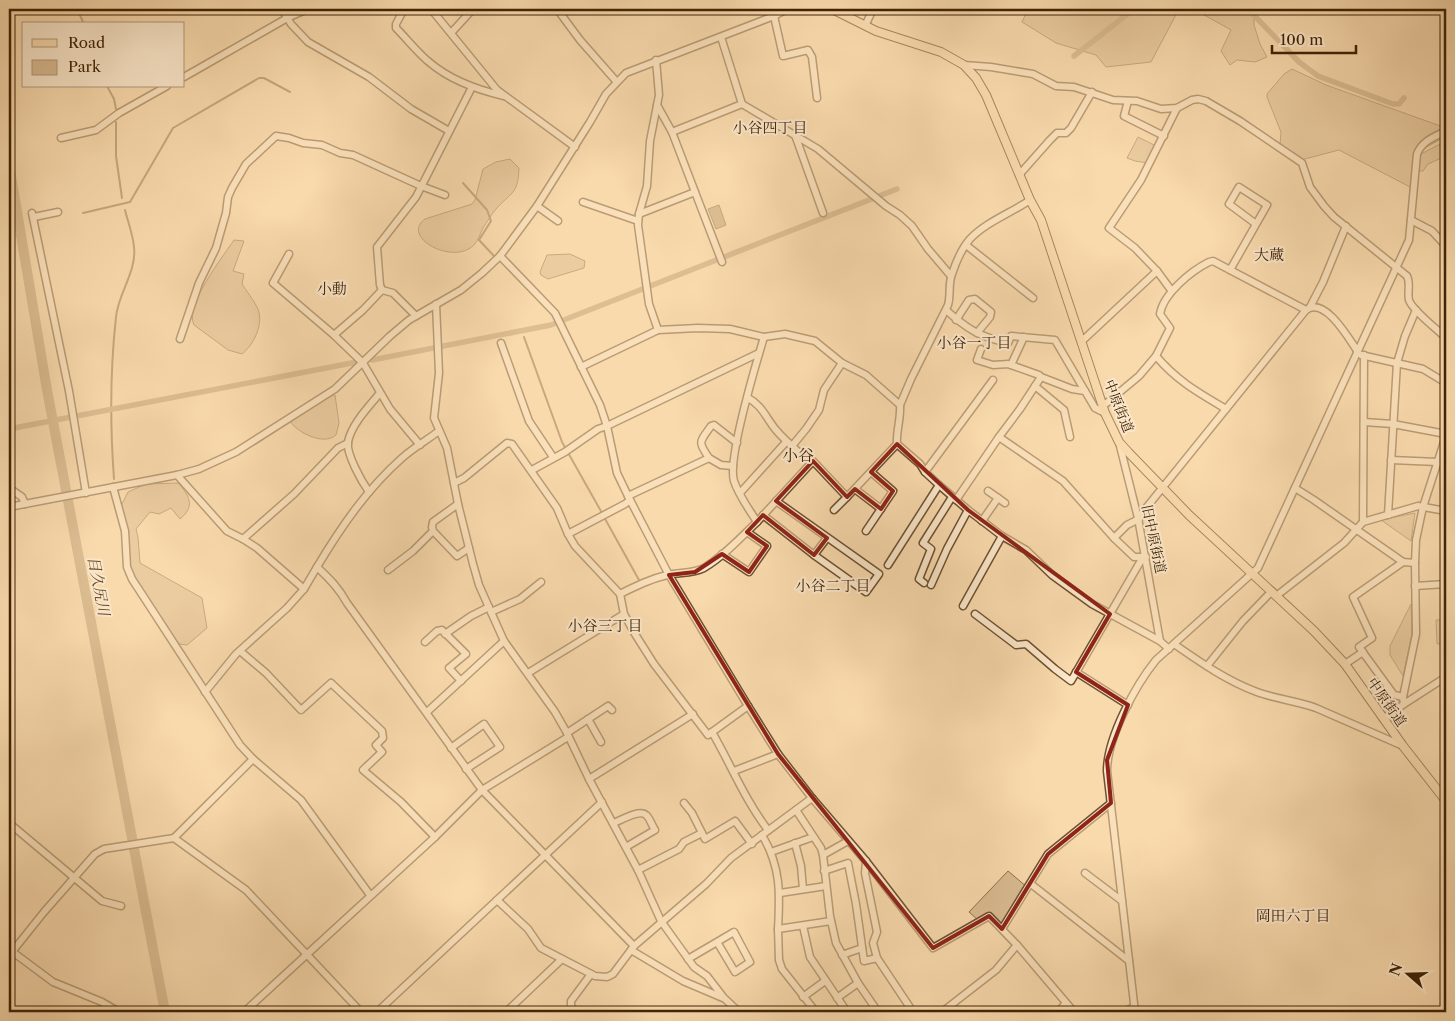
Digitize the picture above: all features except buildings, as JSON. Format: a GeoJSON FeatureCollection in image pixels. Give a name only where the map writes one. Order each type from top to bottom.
{"type":"FeatureCollection","features":[{"type":"Feature","properties":{"kind":"main road","name":"中原街道"},"geometry":{"type":"LineString","coordinates":[[832,9],[865,26],[948,55],[964,65],[976,78],[986,95],[1019,175],[1041,220],[1104,409],[1119,442],[1253,574],[1276,592],[1345,664],[1383,719],[1446,801]]}},
{"type":"Feature","properties":{"kind":"street"},"geometry":{"type":"LineString","coordinates":[[282,9],[287,19],[297,31],[314,46],[369,77],[411,109],[449,132]]}},
{"type":"Feature","properties":{"kind":"street"},"geometry":{"type":"LineString","coordinates":[[185,76],[308,9]]}},
{"type":"Feature","properties":{"kind":"street"},"geometry":{"type":"LineString","coordinates":[[404,9],[396,24],[396,28],[429,62],[472,87],[507,97]]}},
{"type":"Feature","properties":{"kind":"street"},"geometry":{"type":"LineString","coordinates":[[431,9],[497,90],[575,147]]}},
{"type":"Feature","properties":{"kind":"street"},"geometry":{"type":"LineString","coordinates":[[451,34],[473,9]]}},
{"type":"Feature","properties":{"kind":"street"},"geometry":{"type":"LineString","coordinates":[[557,9],[580,40],[616,81]]}},
{"type":"Feature","properties":{"kind":"street"},"geometry":{"type":"LineString","coordinates":[[9,507],[177,475],[199,469],[236,452],[335,389],[390,336],[416,316],[460,290],[500,256],[537,206],[606,94],[616,81],[629,70],[721,37],[788,9]]}},
{"type":"Feature","properties":{"kind":"street"},"geometry":{"type":"LineString","coordinates":[[865,26],[872,9]]}},
{"type":"Feature","properties":{"kind":"street"},"geometry":{"type":"LineString","coordinates":[[774,16],[784,56],[808,50],[812,57],[817,98]]}},
{"type":"Feature","properties":{"kind":"street"},"geometry":{"type":"LineString","coordinates":[[721,37],[742,104],[818,149],[908,222],[951,276]]}},
{"type":"Feature","properties":{"kind":"street"},"geometry":{"type":"LineString","coordinates":[[656,60],[659,83],[657,106],[650,141],[647,186],[638,218],[649,304],[658,330]]}},
{"type":"Feature","properties":{"kind":"street"},"geometry":{"type":"LineString","coordinates":[[964,65],[991,67],[1033,74],[1056,86],[1074,87],[1113,100],[1137,101],[1161,109],[1177,108],[1192,100],[1198,100],[1206,102],[1240,121],[1302,163],[1310,188],[1322,203],[1346,226],[1408,276],[1410,282],[1409,300],[1416,310],[1446,338]]}},
{"type":"Feature","properties":{"kind":"street"},"geometry":{"type":"LineString","coordinates":[[382,290],[377,247],[416,197],[472,87]]}},
{"type":"Feature","properties":{"kind":"street"},"geometry":{"type":"LineString","coordinates":[[61,138],[96,130],[119,113],[163,88]]}},
{"type":"Feature","properties":{"kind":"street"},"geometry":{"type":"LineString","coordinates":[[1019,175],[1057,133],[1066,133],[1071,128],[1092,92]]}},
{"type":"Feature","properties":{"kind":"street"},"geometry":{"type":"LineString","coordinates":[[1128,101],[1124,116],[1164,136]]}},
{"type":"Feature","properties":{"kind":"street"},"geometry":{"type":"LineString","coordinates":[[672,132],[742,104]]}},
{"type":"Feature","properties":{"kind":"street"},"geometry":{"type":"LineString","coordinates":[[657,106],[672,132],[721,260]]}},
{"type":"Feature","properties":{"kind":"street"},"geometry":{"type":"LineString","coordinates":[[1171,290],[1135,248],[1109,228],[1141,180],[1177,108]]}},
{"type":"Feature","properties":{"kind":"street"},"geometry":{"type":"LineString","coordinates":[[1123,1012],[1135,1009],[1107,771],[1108,751],[1128,705],[1146,672],[1171,646],[1258,568],[1360,354],[1410,240],[1417,154],[1420,147],[1446,130]]}},
{"type":"Feature","properties":{"kind":"street"},"geometry":{"type":"LineString","coordinates":[[795,135],[823,213]]}},
{"type":"Feature","properties":{"kind":"street"},"geometry":{"type":"LineString","coordinates":[[180,339],[199,284],[216,248],[226,213],[228,197],[232,188],[246,164],[276,136],[303,143],[322,145],[340,153],[353,155],[445,195]]}},
{"type":"Feature","properties":{"kind":"street"},"geometry":{"type":"LineString","coordinates":[[1230,270],[1267,205],[1239,187],[1229,204],[1256,224]]}},
{"type":"Feature","properties":{"kind":"street"},"geometry":{"type":"LineString","coordinates":[[583,202],[638,218],[695,192]]}},
{"type":"Feature","properties":{"kind":"street"},"geometry":{"type":"LineString","coordinates":[[834,510],[897,444],[897,432],[901,417],[900,405],[946,310],[950,298],[951,276],[966,245],[987,226],[1030,200]]}},
{"type":"Feature","properties":{"kind":"street"},"geometry":{"type":"LineString","coordinates":[[537,206],[558,221]]}},
{"type":"Feature","properties":{"kind":"street"},"geometry":{"type":"LineString","coordinates":[[58,212],[33,215],[69,391],[79,445],[85,493]]}},
{"type":"Feature","properties":{"kind":"street"},"geometry":{"type":"LineString","coordinates":[[1411,220],[1432,231],[1444,244]]}},
{"type":"Feature","properties":{"kind":"street"},"geometry":{"type":"LineString","coordinates":[[1114,538],[1127,525],[1139,518],[1308,308],[1323,282],[1346,226]]}},
{"type":"Feature","properties":{"kind":"street"},"geometry":{"type":"LineString","coordinates":[[966,245],[1033,298]]}},
{"type":"Feature","properties":{"kind":"street"},"geometry":{"type":"LineString","coordinates":[[288,254],[273,283],[334,335],[363,363],[396,418],[420,445]]}},
{"type":"Feature","properties":{"kind":"street"},"geometry":{"type":"LineString","coordinates":[[500,256],[555,313],[600,405],[618,473],[629,498],[669,575],[778,754],[812,798],[866,861],[933,948],[989,916],[1017,945],[1074,1012]]}},
{"type":"Feature","properties":{"kind":"street"},"geometry":{"type":"LineString","coordinates":[[946,310],[964,326],[987,339],[1008,343],[1011,334],[1056,340],[1095,408],[1104,409],[1139,376],[1156,356],[1170,328],[1160,314],[1161,306],[1171,290],[1209,262],[1213,261],[1308,308],[1324,310],[1330,314],[1360,354],[1364,422],[1363,522]]}},
{"type":"Feature","properties":{"kind":"street"},"geometry":{"type":"LineString","coordinates":[[1082,341],[1156,271]]}},
{"type":"Feature","properties":{"kind":"street"},"geometry":{"type":"LineString","coordinates":[[382,290],[392,293],[416,316]]}},
{"type":"Feature","properties":{"kind":"street"},"geometry":{"type":"LineString","coordinates":[[334,335],[363,310],[382,290]]}},
{"type":"Feature","properties":{"kind":"street"},"geometry":{"type":"LineString","coordinates":[[956,320],[969,300],[976,299],[990,312],[990,317],[977,333]]}},
{"type":"Feature","properties":{"kind":"street"},"geometry":{"type":"LineString","coordinates":[[436,304],[439,373],[434,418],[447,448],[458,504],[479,585],[504,641],[555,712],[568,735],[589,780],[638,870],[661,921],[694,967],[707,976],[724,998],[739,1012]]}},
{"type":"Feature","properties":{"kind":"street"},"geometry":{"type":"LineString","coordinates":[[1388,515],[1396,363],[1416,310]]}},
{"type":"Feature","properties":{"kind":"street"},"geometry":{"type":"LineString","coordinates":[[581,367],[658,330],[730,329],[764,337],[785,334],[815,341],[842,363],[866,375],[900,405]]}},
{"type":"Feature","properties":{"kind":"street"},"geometry":{"type":"LineString","coordinates":[[757,522],[734,480],[734,466],[737,443],[764,337]]}},
{"type":"Feature","properties":{"kind":"street"},"geometry":{"type":"LineString","coordinates":[[1011,365],[1024,337]]}},
{"type":"Feature","properties":{"kind":"street"},"geometry":{"type":"LineString","coordinates":[[501,343],[529,420],[553,457]]}},
{"type":"Feature","properties":{"kind":"street"},"geometry":{"type":"LineString","coordinates":[[981,349],[977,360],[992,365],[1011,365],[1072,389],[1085,391]]}},
{"type":"Feature","properties":{"kind":"street"},"geometry":{"type":"LineString","coordinates":[[532,470],[566,451],[598,429],[759,353]]}},
{"type":"Feature","properties":{"kind":"street"},"geometry":{"type":"LineString","coordinates":[[1360,354],[1423,369],[1446,383]]}},
{"type":"Feature","properties":{"kind":"street"},"geometry":{"type":"LineString","coordinates":[[1156,356],[1171,373],[1226,409]]}},
{"type":"Feature","properties":{"kind":"street"},"geometry":{"type":"LineString","coordinates":[[740,493],[806,429],[819,410],[824,390],[842,363]]}},
{"type":"Feature","properties":{"kind":"street"},"geometry":{"type":"LineString","coordinates":[[968,510],[947,549],[922,581],[931,549],[923,543],[1041,377]]}},
{"type":"Feature","properties":{"kind":"street"},"geometry":{"type":"LineString","coordinates":[[925,472],[993,380]]}},
{"type":"Feature","properties":{"kind":"street"},"geometry":{"type":"LineString","coordinates":[[1035,386],[1056,407],[1064,410],[1070,436]]}},
{"type":"Feature","properties":{"kind":"street"},"geometry":{"type":"LineString","coordinates":[[243,539],[294,494],[338,448],[348,443],[360,415],[380,393]]}},
{"type":"Feature","properties":{"kind":"street"},"geometry":{"type":"LineString","coordinates":[[748,398],[758,404],[774,428],[789,444],[811,463],[813,461],[847,497]]}},
{"type":"Feature","properties":{"kind":"street"},"geometry":{"type":"LineString","coordinates":[[1364,422],[1393,424],[1446,435],[1423,507],[1416,540],[1416,634],[1404,701]]}},
{"type":"Feature","properties":{"kind":"street"},"geometry":{"type":"LineString","coordinates":[[734,466],[721,465],[709,458],[701,446],[701,441],[711,426],[714,425],[737,443]]}},
{"type":"Feature","properties":{"kind":"street"},"geometry":{"type":"LineString","coordinates":[[205,692],[240,651],[288,608],[304,589],[331,544],[369,492],[388,470],[439,431]]}},
{"type":"Feature","properties":{"kind":"street"},"geometry":{"type":"LineString","coordinates":[[999,437],[1062,481],[1134,557],[1145,557]]}},
{"type":"Feature","properties":{"kind":"street","name":"旧中原街道"},"geometry":{"type":"LineString","coordinates":[[1119,442],[1139,518],[1160,641]]}},
{"type":"Feature","properties":{"kind":"street"},"geometry":{"type":"LineString","coordinates":[[348,443],[357,471],[369,492]]}},
{"type":"Feature","properties":{"kind":"street"},"geometry":{"type":"LineString","coordinates":[[454,483],[464,478],[507,443],[512,444],[557,508],[575,546],[620,594],[624,614],[654,664],[708,735],[748,706]]}},
{"type":"Feature","properties":{"kind":"street"},"geometry":{"type":"LineString","coordinates":[[897,444],[968,510],[1002,536],[1026,550],[1052,575],[1092,604],[1258,692],[1302,702],[1403,746]]}},
{"type":"Feature","properties":{"kind":"street"},"geometry":{"type":"LineString","coordinates":[[568,534],[603,516],[629,498],[709,458]]}},
{"type":"Feature","properties":{"kind":"street"},"geometry":{"type":"LineString","coordinates":[[1391,460],[1438,462]]}},
{"type":"Feature","properties":{"kind":"street"},"geometry":{"type":"LineString","coordinates":[[620,594],[650,580],[669,575],[695,572],[704,568],[747,532],[811,463]]}},
{"type":"Feature","properties":{"kind":"street"},"geometry":{"type":"LineString","coordinates":[[866,530],[894,491],[871,472]]}},
{"type":"Feature","properties":{"kind":"street"},"geometry":{"type":"LineString","coordinates":[[177,475],[228,531],[257,548],[304,589]]}},
{"type":"Feature","properties":{"kind":"street"},"geometry":{"type":"LineString","coordinates":[[888,565],[939,485]]}},
{"type":"Feature","properties":{"kind":"street"},"geometry":{"type":"LineString","coordinates":[[113,487],[125,531],[127,566],[132,579],[240,745],[253,760],[301,800],[370,895]]}},
{"type":"Feature","properties":{"kind":"street"},"geometry":{"type":"LineString","coordinates":[[9,488],[22,497],[25,504]]}},
{"type":"Feature","properties":{"kind":"street"},"geometry":{"type":"LineString","coordinates":[[1295,488],[1403,562],[1415,563]]}},
{"type":"Feature","properties":{"kind":"street"},"geometry":{"type":"LineString","coordinates":[[855,489],[881,509]]}},
{"type":"Feature","properties":{"kind":"street"},"geometry":{"type":"LineString","coordinates":[[988,491],[1005,503]]}},
{"type":"Feature","properties":{"kind":"street"},"geometry":{"type":"LineString","coordinates":[[982,521],[998,498]]}},
{"type":"Feature","properties":{"kind":"street"},"geometry":{"type":"LineString","coordinates":[[763,515],[814,555],[866,592],[879,574],[776,501]]}},
{"type":"Feature","properties":{"kind":"street"},"geometry":{"type":"LineString","coordinates":[[458,504],[433,522],[432,527],[457,556],[469,548]]}},
{"type":"Feature","properties":{"kind":"street"},"geometry":{"type":"LineString","coordinates":[[1207,666],[1244,622],[1276,592],[1344,543],[1363,522],[1418,506],[1446,511]]}},
{"type":"Feature","properties":{"kind":"street"},"geometry":{"type":"LineString","coordinates":[[388,570],[413,551],[434,531]]}},
{"type":"Feature","properties":{"kind":"street"},"geometry":{"type":"LineString","coordinates":[[722,554],[749,572],[767,546],[747,532]]}},
{"type":"Feature","properties":{"kind":"street"},"geometry":{"type":"LineString","coordinates":[[963,606],[1002,536]]}},
{"type":"Feature","properties":{"kind":"street"},"geometry":{"type":"LineString","coordinates":[[814,555],[827,538]]}},
{"type":"Feature","properties":{"kind":"street"},"geometry":{"type":"LineString","coordinates":[[975,614],[1016,644],[1026,644],[1071,681],[1145,557]]}},
{"type":"Feature","properties":{"kind":"street"},"geometry":{"type":"LineString","coordinates":[[1403,562],[1353,597],[1372,638],[1358,647],[1394,695],[1404,701]]}},
{"type":"Feature","properties":{"kind":"street"},"geometry":{"type":"LineString","coordinates":[[317,567],[342,592],[347,603],[482,790],[546,854],[632,948],[683,981],[724,998]]}},
{"type":"Feature","properties":{"kind":"street"},"geometry":{"type":"LineString","coordinates":[[445,634],[471,616],[520,599],[541,582]]}},
{"type":"Feature","properties":{"kind":"street"},"geometry":{"type":"LineString","coordinates":[[1415,586],[1446,584]]}},
{"type":"Feature","properties":{"kind":"street"},"geometry":{"type":"LineString","coordinates":[[528,673],[624,614]]}},
{"type":"Feature","properties":{"kind":"street"},"geometry":{"type":"LineString","coordinates":[[9,628],[9,644]]}},
{"type":"Feature","properties":{"kind":"street"},"geometry":{"type":"LineString","coordinates":[[425,642],[437,631],[442,630],[466,654],[449,668],[461,681]]}},
{"type":"Feature","properties":{"kind":"street"},"geometry":{"type":"LineString","coordinates":[[427,712],[504,641]]}},
{"type":"Feature","properties":{"kind":"street"},"geometry":{"type":"LineString","coordinates":[[240,651],[266,672],[301,710],[330,683],[382,731],[382,738],[376,745],[382,752],[363,770],[400,802],[435,837]]}},
{"type":"Feature","properties":{"kind":"street"},"geometry":{"type":"LineString","coordinates":[[1345,664],[1363,652]]}},
{"type":"Feature","properties":{"kind":"street"},"geometry":{"type":"LineString","coordinates":[[1076,672],[1128,705]]}},
{"type":"Feature","properties":{"kind":"street"},"geometry":{"type":"LineString","coordinates":[[1383,719],[1404,701],[1446,676]]}},
{"type":"Feature","properties":{"kind":"street"},"geometry":{"type":"LineString","coordinates":[[244,1012],[435,837],[482,790],[568,735],[608,706],[612,710]]}},
{"type":"Feature","properties":{"kind":"street"},"geometry":{"type":"LineString","coordinates":[[589,780],[693,714]]}},
{"type":"Feature","properties":{"kind":"street"},"geometry":{"type":"LineString","coordinates":[[588,719],[602,742]]}},
{"type":"Feature","properties":{"kind":"street"},"geometry":{"type":"LineString","coordinates":[[451,748],[484,724],[500,747],[466,768]]}},
{"type":"Feature","properties":{"kind":"street"},"geometry":{"type":"LineString","coordinates":[[712,732],[734,770],[747,799],[768,830]]}},
{"type":"Feature","properties":{"kind":"street"},"geometry":{"type":"LineString","coordinates":[[734,770],[778,754]]}},
{"type":"Feature","properties":{"kind":"street"},"geometry":{"type":"LineString","coordinates":[[119,1012],[102,1002],[53,982],[10,951],[95,854],[104,849],[174,838],[253,760]]}},
{"type":"Feature","properties":{"kind":"street"},"geometry":{"type":"LineString","coordinates":[[498,900],[528,929],[541,948],[595,976],[607,977],[612,974],[632,948],[706,884],[732,858],[812,798]]}},
{"type":"Feature","properties":{"kind":"street"},"geometry":{"type":"LineString","coordinates":[[377,1012],[602,802]]}},
{"type":"Feature","properties":{"kind":"street"},"geometry":{"type":"LineString","coordinates":[[684,803],[692,812],[705,839],[735,821],[752,844]]}},
{"type":"Feature","properties":{"kind":"street"},"geometry":{"type":"LineString","coordinates":[[1002,930],[1048,854],[1111,803]]}},
{"type":"Feature","properties":{"kind":"street"},"geometry":{"type":"LineString","coordinates":[[796,810],[821,848],[831,921],[836,942],[858,983],[878,1012]]}},
{"type":"Feature","properties":{"kind":"street"},"geometry":{"type":"LineString","coordinates":[[614,823],[632,815],[643,814],[646,815],[655,830],[626,847]]}},
{"type":"Feature","properties":{"kind":"street"},"geometry":{"type":"LineString","coordinates":[[9,823],[102,901],[121,906]]}},
{"type":"Feature","properties":{"kind":"street"},"geometry":{"type":"LineString","coordinates":[[638,870],[679,849],[684,842],[702,833]]}},
{"type":"Feature","properties":{"kind":"street"},"geometry":{"type":"LineString","coordinates":[[762,835],[771,852],[778,878],[780,893],[779,960],[782,969],[816,1012]]}},
{"type":"Feature","properties":{"kind":"street"},"geometry":{"type":"LineString","coordinates":[[771,852],[813,837]]}},
{"type":"Feature","properties":{"kind":"street"},"geometry":{"type":"LineString","coordinates":[[174,838],[246,890],[361,1012]]}},
{"type":"Feature","properties":{"kind":"street"},"geometry":{"type":"LineString","coordinates":[[823,855],[848,841]]}},
{"type":"Feature","properties":{"kind":"street"},"geometry":{"type":"LineString","coordinates":[[795,843],[801,866],[803,889]]}},
{"type":"Feature","properties":{"kind":"street"},"geometry":{"type":"LineString","coordinates":[[866,861],[865,873],[877,932],[872,943],[877,958],[913,1012]]}},
{"type":"Feature","properties":{"kind":"street"},"geometry":{"type":"LineString","coordinates":[[824,871],[848,863],[864,961],[877,958]]}},
{"type":"Feature","properties":{"kind":"street"},"geometry":{"type":"LineString","coordinates":[[1085,873],[1122,901]]}},
{"type":"Feature","properties":{"kind":"street"},"geometry":{"type":"LineString","coordinates":[[1031,884],[1129,961]]}},
{"type":"Feature","properties":{"kind":"street"},"geometry":{"type":"LineString","coordinates":[[780,893],[826,886]]}},
{"type":"Feature","properties":{"kind":"street"},"geometry":{"type":"LineString","coordinates":[[778,928],[831,921]]}},
{"type":"Feature","properties":{"kind":"street"},"geometry":{"type":"LineString","coordinates":[[803,926],[810,957],[846,1012]]}},
{"type":"Feature","properties":{"kind":"street"},"geometry":{"type":"LineString","coordinates":[[688,959],[734,932],[750,962],[735,972],[717,942]]}},
{"type":"Feature","properties":{"kind":"street"},"geometry":{"type":"LineString","coordinates":[[942,1012],[996,970],[1017,945]]}},
{"type":"Feature","properties":{"kind":"street"},"geometry":{"type":"LineString","coordinates":[[842,955],[862,948]]}},
{"type":"Feature","properties":{"kind":"street"},"geometry":{"type":"LineString","coordinates":[[506,1012],[562,959]]}},
{"type":"Feature","properties":{"kind":"street"},"geometry":{"type":"LineString","coordinates":[[577,1012],[571,1007],[571,1001],[591,974]]}},
{"type":"Feature","properties":{"kind":"street"},"geometry":{"type":"LineString","coordinates":[[803,997],[825,981]]}},
{"type":"Feature","properties":{"kind":"street"},"geometry":{"type":"LineString","coordinates":[[837,998],[858,983]]}},
{"type":"Feature","properties":{"kind":"street"},"geometry":{"type":"LineString","coordinates":[[1058,1012],[1066,1003]]}},
{"type":"Feature","properties":{"kind":"highlighted area"},"geometry":{"type":"Polygon","coordinates":[[[897,444],[968,510],[1110,614],[1076,672],[1128,705],[1107,760],[1111,803],[1048,854],[1002,929],[989,916],[933,948],[778,754],[669,575],[695,572],[722,554],[749,572],[767,546],[747,532],[763,515],[814,555],[827,538],[776,501],[813,461],[847,497],[855,489],[881,509],[893,491],[871,472],[897,444]]]}},
{"type":"Feature","properties":{"kind":"green space"},"geometry":{"type":"Polygon","coordinates":[[[1028,9],[1179,9],[1151,62],[1106,67],[1096,55],[1056,43],[1022,22],[1028,9]]]}},
{"type":"Feature","properties":{"kind":"green space"},"geometry":{"type":"Polygon","coordinates":[[[1198,9],[1245,9],[1254,18],[1254,25],[1260,44],[1267,57],[1255,62],[1237,60],[1230,65],[1221,51],[1231,30],[1197,11],[1198,9]]]}},
{"type":"Feature","properties":{"kind":"green space"},"geometry":{"type":"Polygon","coordinates":[[[1292,69],[1326,85],[1446,128],[1446,135],[1443,138],[1415,153],[1412,188],[1339,150],[1301,160],[1280,145],[1281,132],[1267,94],[1284,74],[1292,69]]]}},
{"type":"Feature","properties":{"kind":"green space"},"geometry":{"type":"Polygon","coordinates":[[[1138,137],[1156,146],[1148,163],[1127,158],[1138,137]]]}},
{"type":"Feature","properties":{"kind":"green space"},"geometry":{"type":"Polygon","coordinates":[[[1446,141],[1446,156],[1428,164],[1423,171],[1417,171],[1419,155],[1446,141]]]}},
{"type":"Feature","properties":{"kind":"green space"},"geometry":{"type":"Polygon","coordinates":[[[510,159],[519,168],[515,188],[492,214],[474,245],[465,251],[454,252],[432,247],[424,241],[419,234],[419,226],[425,219],[472,204],[475,200],[483,169],[496,162],[510,159]]]}},
{"type":"Feature","properties":{"kind":"green space"},"geometry":{"type":"Polygon","coordinates":[[[234,240],[244,241],[233,271],[244,274],[242,284],[254,301],[260,319],[257,333],[251,345],[242,354],[228,350],[194,325],[192,317],[194,306],[206,282],[234,240]]]}},
{"type":"Feature","properties":{"kind":"green space"},"geometry":{"type":"Polygon","coordinates":[[[570,254],[585,261],[584,268],[548,279],[541,275],[540,272],[547,255],[570,254]]]}},
{"type":"Feature","properties":{"kind":"green space"},"geometry":{"type":"Polygon","coordinates":[[[322,395],[335,395],[339,423],[336,435],[331,438],[318,439],[304,433],[289,420],[304,405],[322,395]]]}},
{"type":"Feature","properties":{"kind":"green space"},"geometry":{"type":"Polygon","coordinates":[[[178,483],[188,496],[189,505],[185,514],[180,519],[171,508],[159,514],[150,512],[136,529],[140,563],[202,598],[207,628],[187,645],[179,644],[146,604],[126,575],[126,541],[121,506],[128,492],[146,484],[178,483]]]}},
{"type":"Feature","properties":{"kind":"green space"},"geometry":{"type":"Polygon","coordinates":[[[1415,513],[1411,541],[1381,520],[1415,513]]]}},
{"type":"Feature","properties":{"kind":"green space"},"geometry":{"type":"Polygon","coordinates":[[[1411,604],[1412,635],[1403,676],[1390,655],[1390,646],[1411,604]]]}},
{"type":"Feature","properties":{"kind":"green space"},"geometry":{"type":"Polygon","coordinates":[[[1436,620],[1445,620],[1445,644],[1437,644],[1436,620]]]}},
{"type":"Feature","properties":{"kind":"green space"},"geometry":{"type":"Polygon","coordinates":[[[1008,871],[1027,887],[1001,925],[989,914],[978,920],[969,912],[1008,871]]]}},
{"type":"Feature","properties":{"kind":"shaded area"},"geometry":{"type":"Polygon","coordinates":[[[719,205],[726,225],[716,229],[708,209],[719,205]]]}},
{"type":"Feature","properties":{"kind":"waterway"},"geometry":{"type":"LineString","coordinates":[[77,9],[83,22]]}},
{"type":"Feature","properties":{"kind":"waterway"},"geometry":{"type":"LineString","coordinates":[[1074,56],[1134,9]]}},
{"type":"Feature","properties":{"kind":"waterway"},"geometry":{"type":"LineString","coordinates":[[1248,9],[1299,62],[1318,76],[1393,104],[1399,104],[1404,98]]}},
{"type":"Feature","properties":{"kind":"waterway"},"geometry":{"type":"LineString","coordinates":[[83,213],[130,202],[173,128],[259,78],[264,78],[290,92]]}},
{"type":"Feature","properties":{"kind":"waterway"},"geometry":{"type":"LineString","coordinates":[[108,88],[114,99],[116,109]]}},
{"type":"Feature","properties":{"kind":"waterway"},"geometry":{"type":"LineString","coordinates":[[116,122],[116,156],[122,198]]}},
{"type":"Feature","properties":{"kind":"waterway","name":"目久尻川"},"geometry":{"type":"LineString","coordinates":[[9,164],[47,390],[165,1012]]}},
{"type":"Feature","properties":{"kind":"waterway"},"geometry":{"type":"LineString","coordinates":[[463,183],[487,210],[491,221],[479,240],[494,256]]}},
{"type":"Feature","properties":{"kind":"waterway"},"geometry":{"type":"LineString","coordinates":[[372,360],[551,325],[897,189]]}},
{"type":"Feature","properties":{"kind":"waterway"},"geometry":{"type":"LineString","coordinates":[[114,479],[111,398],[114,337],[117,308],[133,265],[134,256],[133,238],[125,210]]}},
{"type":"Feature","properties":{"kind":"waterway"},"geometry":{"type":"LineString","coordinates":[[524,337],[562,442],[602,513]]}},
{"type":"Feature","properties":{"kind":"waterway"},"geometry":{"type":"LineString","coordinates":[[9,429],[357,362]]}},
{"type":"Feature","properties":{"kind":"waterway"},"geometry":{"type":"LineString","coordinates":[[604,517],[639,580]]}},
{"type":"Feature","properties":{"kind":"district","name":"小谷四丁目"},"geometry":{"type":"Point","coordinates":[770,127]}},
{"type":"Feature","properties":{"kind":"district","name":"大蔵"},"geometry":{"type":"Point","coordinates":[1269,254]}},
{"type":"Feature","properties":{"kind":"district","name":"小動"},"geometry":{"type":"Point","coordinates":[332,288]}},
{"type":"Feature","properties":{"kind":"district","name":"小谷一丁目"},"geometry":{"type":"Point","coordinates":[974,342]}},
{"type":"Feature","properties":{"kind":"district","name":"小谷"},"geometry":{"type":"Point","coordinates":[798,455]}},
{"type":"Feature","properties":{"kind":"district","name":"小谷二丁目"},"geometry":{"type":"Point","coordinates":[833,585]}},
{"type":"Feature","properties":{"kind":"district","name":"小谷三丁目"},"geometry":{"type":"Point","coordinates":[605,625]}},
{"type":"Feature","properties":{"kind":"district","name":"岡田六丁目"},"geometry":{"type":"Point","coordinates":[1293,915]}}]}
